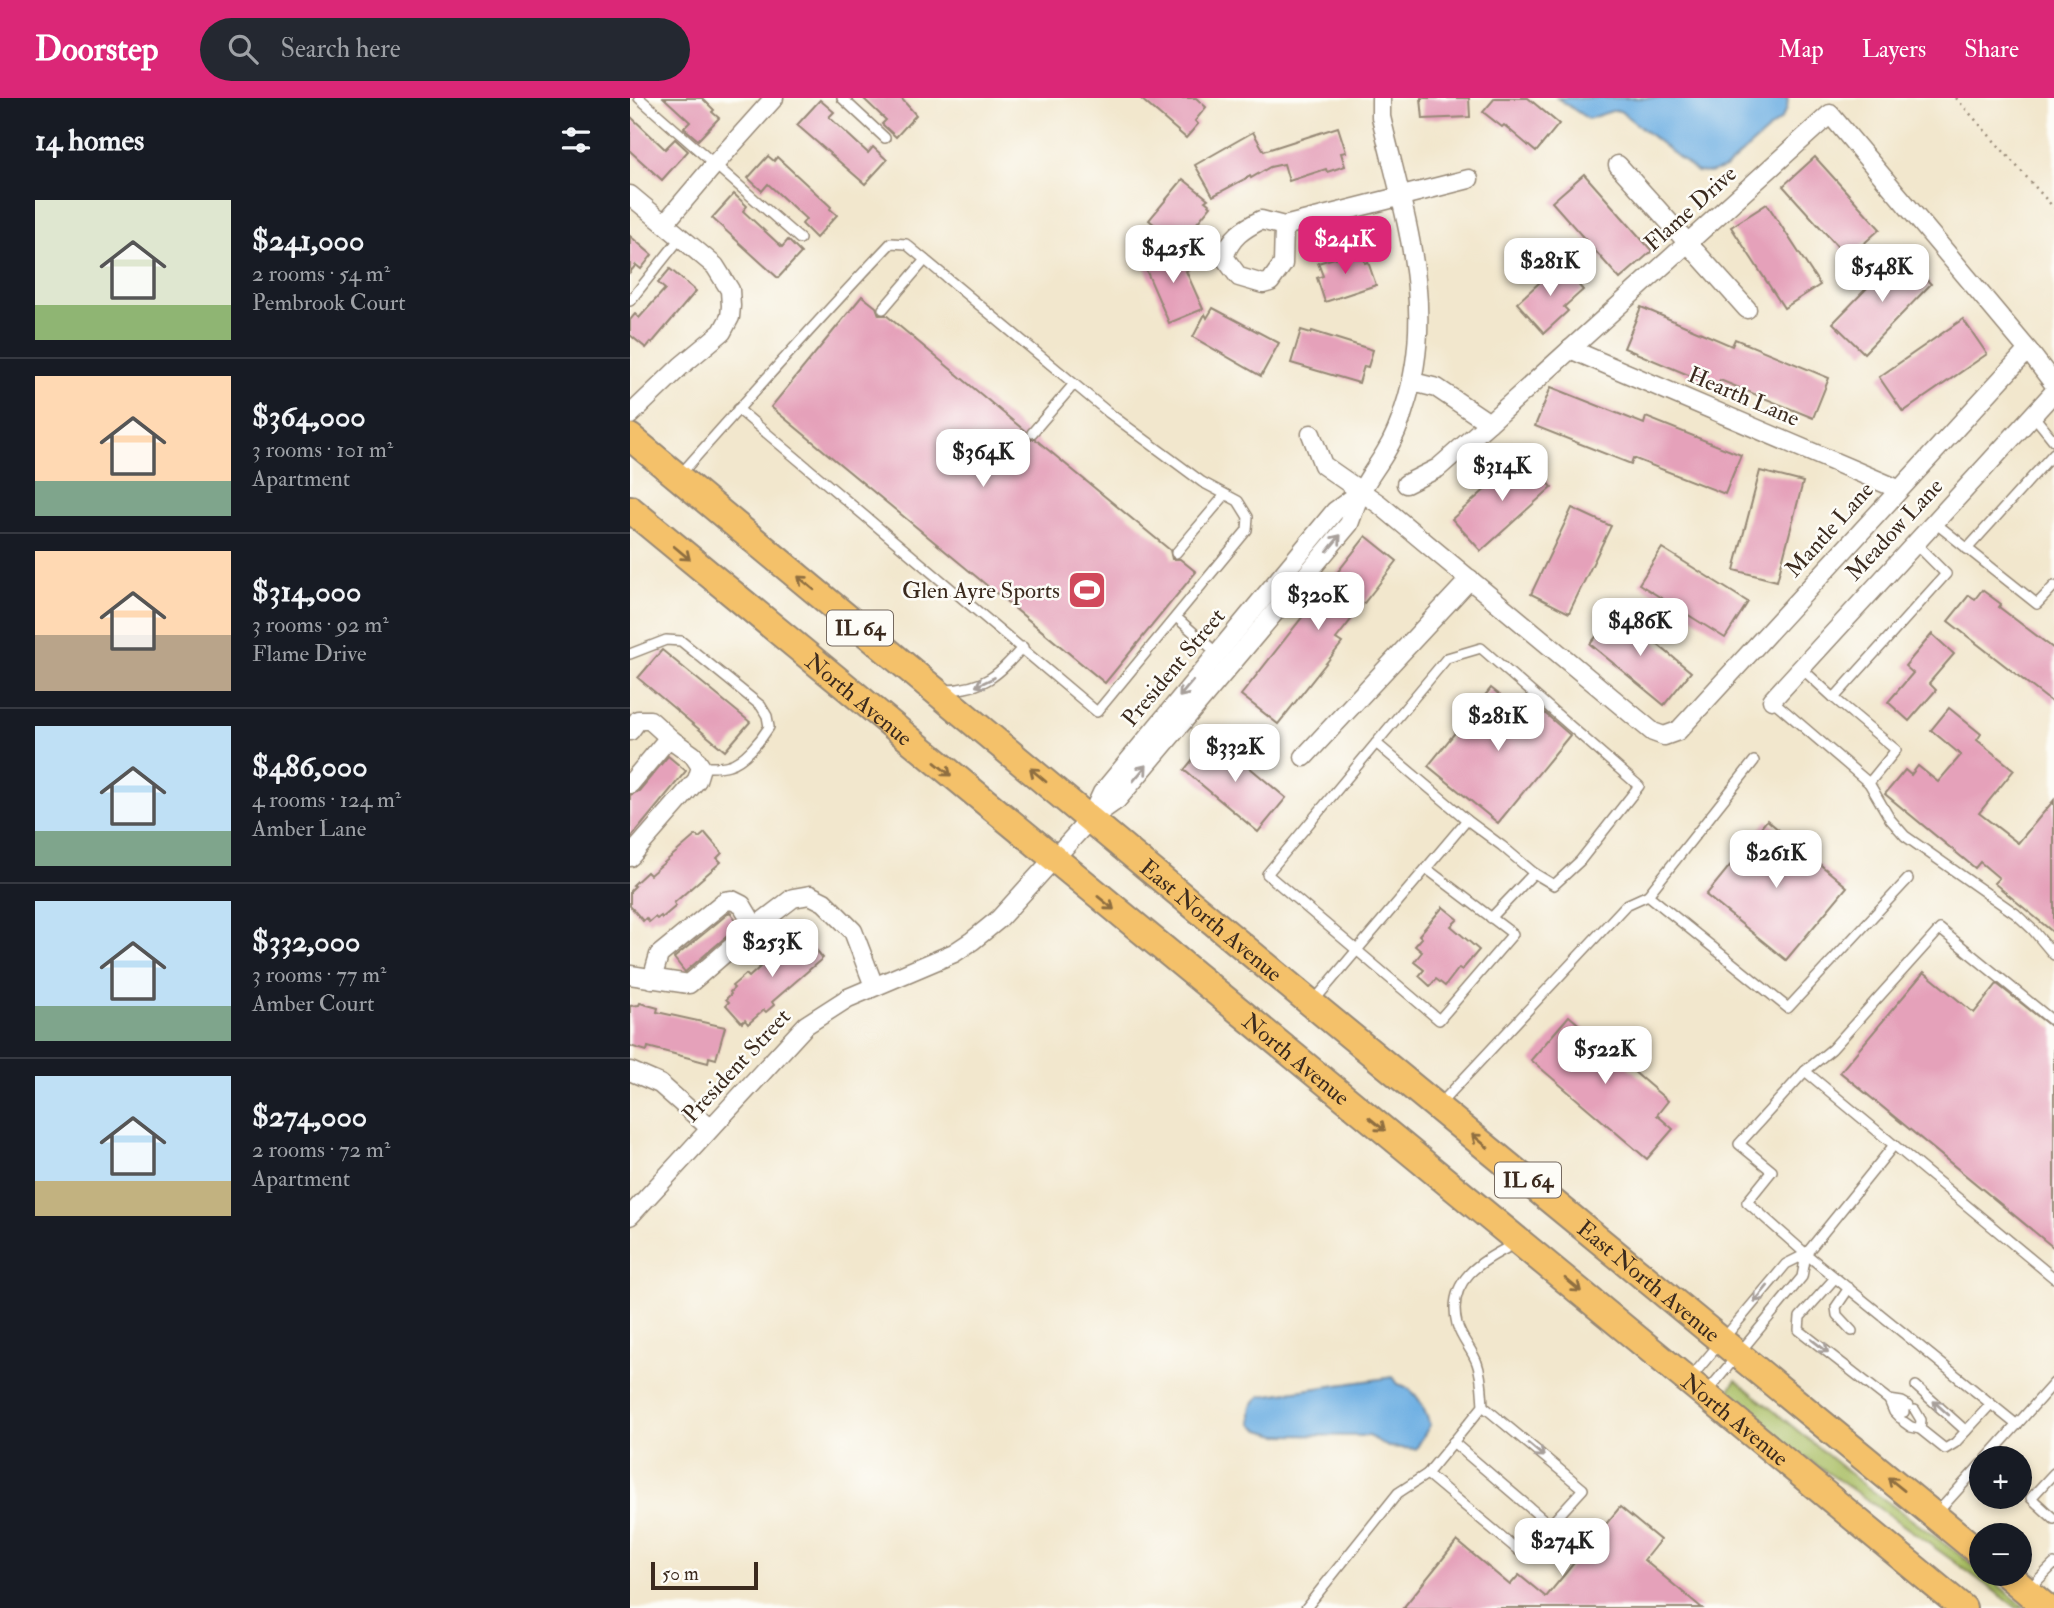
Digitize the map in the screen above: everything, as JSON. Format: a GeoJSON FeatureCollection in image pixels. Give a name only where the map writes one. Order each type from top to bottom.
{"type":"FeatureCollection","features":[{"type":"Feature","properties":{"kind":"main road","name":"IL 64"},"geometry":{"type":"LineString","coordinates":[[630,438],[1090,819]]}},
{"type":"Feature","properties":{"kind":"main road","name":"North Avenue"},"geometry":{"type":"LineString","coordinates":[[630,509],[1963,1608]]}},
{"type":"Feature","properties":{"kind":"main road","name":"East North Avenue"},"geometry":{"type":"LineString","coordinates":[[1090,819],[1969,1544]]}},
{"type":"Feature","properties":{"kind":"main road"},"geometry":{"type":"LineString","coordinates":[[2020,1586],[2037,1600]]}},
{"type":"Feature","properties":{"kind":"street"},"geometry":{"type":"LineString","coordinates":[[665,223],[774,98]]}},
{"type":"Feature","properties":{"kind":"street","name":"President Street"},"geometry":{"type":"LineString","coordinates":[[630,1216],[806,1025],[830,1008],[874,986],[954,953],[999,919],[1090,819],[1117,800],[1349,524],[1361,492],[1387,450],[1403,412],[1413,382],[1419,339],[1419,289],[1381,117],[1381,98]]}},
{"type":"Feature","properties":{"kind":"street","name":"Flame Drive"},"geometry":{"type":"LineString","coordinates":[[1406,484],[1438,468],[1830,114],[2028,350]]}},
{"type":"Feature","properties":{"kind":"street"},"geometry":{"type":"LineString","coordinates":[[1618,165],[1747,309]]}},
{"type":"Feature","properties":{"kind":"street"},"geometry":{"type":"LineString","coordinates":[[1284,226],[1469,179]]}},
{"type":"Feature","properties":{"kind":"street"},"geometry":{"type":"LineString","coordinates":[[630,195],[715,266],[730,290],[730,317],[722,332],[681,366],[630,415]]}},
{"type":"Feature","properties":{"kind":"street","name":"Hearth Lane"},"geometry":{"type":"LineString","coordinates":[[1570,349],[1898,489]]}},
{"type":"Feature","properties":{"kind":"street"},"geometry":{"type":"LineString","coordinates":[[2028,350],[2054,384]]}},
{"type":"Feature","properties":{"kind":"street","name":"Mantle Lane"},"geometry":{"type":"LineString","coordinates":[[1470,579],[1653,732],[1664,736],[1678,731],[2028,350]]}},
{"type":"Feature","properties":{"kind":"street"},"geometry":{"type":"LineString","coordinates":[[1413,382],[1437,388],[1489,423]]}},
{"type":"Feature","properties":{"kind":"street","name":"Meadow Lane"},"geometry":{"type":"LineString","coordinates":[[1772,700],[2054,392]]}},
{"type":"Feature","properties":{"kind":"street"},"geometry":{"type":"LineString","coordinates":[[1304,757],[1470,579],[1379,504],[1323,465],[1311,434]]}},
{"type":"Feature","properties":{"kind":"street","name":"President Street"},"geometry":{"type":"LineString","coordinates":[[1090,819],[1102,793],[1217,653],[1335,511],[1361,492]]}},
{"type":"Feature","properties":{"kind":"street"},"geometry":{"type":"LineString","coordinates":[[630,731],[638,720],[650,720],[693,755],[701,767],[697,780],[630,857]]}},
{"type":"Feature","properties":{"kind":"street"},"geometry":{"type":"LineString","coordinates":[[630,784],[662,744],[672,740]]}},
{"type":"Feature","properties":{"kind":"street"},"geometry":{"type":"LineString","coordinates":[[630,975],[689,985],[755,927],[793,898],[810,895],[824,902],[853,931],[874,986]]}},
{"type":"Feature","properties":{"kind":"street"},"geometry":{"type":"LineString","coordinates":[[652,979],[659,956],[725,901],[732,900],[742,905],[755,927]]}},
{"type":"Feature","properties":{"kind":"street"},"geometry":{"type":"LineString","coordinates":[[630,1071],[660,1084],[710,1128]]}},
{"type":"Feature","properties":{"kind":"lane"},"geometry":{"type":"LineString","coordinates":[[639,98],[800,239]]}},
{"type":"Feature","properties":{"kind":"lane"},"geometry":{"type":"LineString","coordinates":[[842,98],[885,138]]}},
{"type":"Feature","properties":{"kind":"lane"},"geometry":{"type":"LineString","coordinates":[[630,301],[681,237]]}},
{"type":"Feature","properties":{"kind":"lane"},"geometry":{"type":"LineString","coordinates":[[678,477],[738,409],[891,243],[906,244],[1074,384],[1171,459],[1238,501],[1248,517],[1247,530],[1097,712],[738,409]]}},
{"type":"Feature","properties":{"kind":"lane"},"geometry":{"type":"LineString","coordinates":[[883,309],[925,260]]}},
{"type":"Feature","properties":{"kind":"lane"},"geometry":{"type":"LineString","coordinates":[[1032,433],[1074,384]]}},
{"type":"Feature","properties":{"kind":"lane"},"geometry":{"type":"LineString","coordinates":[[2033,414],[2054,441]]}},
{"type":"Feature","properties":{"kind":"lane"},"geometry":{"type":"LineString","coordinates":[[1967,549],[2054,453]]}},
{"type":"Feature","properties":{"kind":"lane"},"geometry":{"type":"LineString","coordinates":[[1176,554],[1225,495]]}},
{"type":"Feature","properties":{"kind":"lane"},"geometry":{"type":"LineString","coordinates":[[1934,522],[2037,604],[2054,586]]}},
{"type":"Feature","properties":{"kind":"lane"},"geometry":{"type":"LineString","coordinates":[[1834,698],[1946,574],[1915,543]]}},
{"type":"Feature","properties":{"kind":"lane"},"geometry":{"type":"LineString","coordinates":[[1176,617],[1231,664]]}},
{"type":"Feature","properties":{"kind":"lane"},"geometry":{"type":"LineString","coordinates":[[630,654],[666,640],[681,641],[761,706],[769,727],[754,746],[735,763],[701,767]]}},
{"type":"Feature","properties":{"kind":"lane"},"geometry":{"type":"LineString","coordinates":[[934,690],[957,690],[985,683],[996,676],[1023,647]]}},
{"type":"Feature","properties":{"kind":"lane"},"geometry":{"type":"LineString","coordinates":[[1376,743],[1466,820],[1534,873],[1554,885],[1580,862],[1639,786],[1481,648],[1447,658],[1376,743],[1267,874],[1439,1020],[1513,934],[1427,869]]}},
{"type":"Feature","properties":{"kind":"lane"},"geometry":{"type":"LineString","coordinates":[[1800,667],[1896,750],[1869,783]]}},
{"type":"Feature","properties":{"kind":"lane"},"geometry":{"type":"LineString","coordinates":[[1772,700],[1869,783],[1905,836],[2016,914],[2054,955]]}},
{"type":"Feature","properties":{"kind":"lane"},"geometry":{"type":"LineString","coordinates":[[1437,1106],[1626,905],[1648,895],[1754,761]]}},
{"type":"Feature","properties":{"kind":"lane"},"geometry":{"type":"LineString","coordinates":[[1312,1004],[1466,820]]}},
{"type":"Feature","properties":{"kind":"lane"},"geometry":{"type":"LineString","coordinates":[[1491,918],[1534,873]]}},
{"type":"Feature","properties":{"kind":"lane"},"geometry":{"type":"LineString","coordinates":[[1648,895],[1788,1008],[1908,879]]}},
{"type":"Feature","properties":{"kind":"lane"},"geometry":{"type":"LineString","coordinates":[[2017,1425],[1835,1278],[1747,1202],[1772,1171],[1739,1144],[1805,1071],[1832,1049],[1940,929],[2054,1022]]}},
{"type":"Feature","properties":{"kind":"lane"},"geometry":{"type":"LineString","coordinates":[[1805,1071],[2054,1278]]}},
{"type":"Feature","properties":{"kind":"lane"},"geometry":{"type":"LineString","coordinates":[[1696,1388],[1730,1347],[1786,1264],[1806,1254],[1894,1146]]}},
{"type":"Feature","properties":{"kind":"lane"},"geometry":{"type":"LineString","coordinates":[[1306,1608],[1398,1493],[1427,1474],[1483,1406],[1477,1361],[1457,1324],[1455,1310],[1458,1294],[1463,1280],[1477,1264],[1520,1242]]}},
{"type":"Feature","properties":{"kind":"lane"},"geometry":{"type":"LineString","coordinates":[[1696,1388],[1730,1347],[1802,1277],[1806,1254]]}},
{"type":"Feature","properties":{"kind":"lane"},"geometry":{"type":"LineString","coordinates":[[1835,1278],[1800,1317],[1799,1329],[1889,1401],[1894,1412],[1907,1414]]}},
{"type":"Feature","properties":{"kind":"lane"},"geometry":{"type":"LineString","coordinates":[[1849,1288],[1836,1307],[1837,1315],[1852,1331]]}},
{"type":"Feature","properties":{"kind":"lane"},"geometry":{"type":"LineString","coordinates":[[1998,1446],[2054,1383]]}},
{"type":"Feature","properties":{"kind":"lane"},"geometry":{"type":"LineString","coordinates":[[1916,1386],[1966,1431]]}},
{"type":"Feature","properties":{"kind":"lane"},"geometry":{"type":"LineString","coordinates":[[1889,1401],[1902,1402],[1907,1414],[1920,1429],[1945,1450],[1991,1404]]}},
{"type":"Feature","properties":{"kind":"lane"},"geometry":{"type":"LineString","coordinates":[[1427,1474],[1519,1551],[1550,1525],[1583,1489],[1483,1406]]}},
{"type":"Feature","properties":{"kind":"lane"},"geometry":{"type":"LineString","coordinates":[[1453,1442],[1550,1525]]}},
{"type":"Feature","properties":{"kind":"lane"},"geometry":{"type":"LineString","coordinates":[[2054,1473],[2031,1498],[2054,1519]]}},
{"type":"Feature","properties":{"kind":"lane"},"geometry":{"type":"LineString","coordinates":[[1934,1516],[1969,1477]]}},
{"type":"Feature","properties":{"kind":"lane"},"geometry":{"type":"LineString","coordinates":[[2037,1600],[2054,1564]]}},
{"type":"Feature","properties":{"kind":"path"},"geometry":{"type":"LineString","coordinates":[[1956,98],[2054,208]]}},
{"type":"Feature","properties":{"kind":"green space"},"geometry":{"type":"Polygon","coordinates":[[[1736,1380],[1859,1481],[1969,1562],[1969,1573],[1764,1428],[1729,1389],[1736,1380]]]}},
{"type":"Feature","properties":{"kind":"green space"},"geometry":{"type":"Polygon","coordinates":[[[1987,1586],[1999,1586],[2026,1608],[2017,1608],[1987,1586]]]}},
{"type":"Feature","properties":{"kind":"water"},"geometry":{"type":"Polygon","coordinates":[[[1557,98],[1788,98],[1787,109],[1781,119],[1725,168],[1710,173],[1697,172],[1620,111],[1588,119],[1557,98]]]}},
{"type":"Feature","properties":{"kind":"water"},"geometry":{"type":"Polygon","coordinates":[[[1393,1377],[1398,1384],[1415,1394],[1430,1425],[1416,1449],[1388,1447],[1369,1436],[1277,1435],[1260,1430],[1252,1424],[1252,1408],[1261,1396],[1393,1377]]]}},
{"type":"Feature","properties":{"kind":"building"},"geometry":{"type":"Polygon","coordinates":[[[664,98],[702,98],[719,118],[698,140],[684,128],[690,122],[664,98]]]}},
{"type":"Feature","properties":{"kind":"building"},"geometry":{"type":"Polygon","coordinates":[[[863,98],[901,98],[916,115],[896,137],[882,124],[886,120],[863,98]]]}},
{"type":"Feature","properties":{"kind":"building"},"geometry":{"type":"Polygon","coordinates":[[[1140,98],[1196,98],[1206,107],[1195,121],[1198,124],[1186,138],[1140,98]]]}},
{"type":"Feature","properties":{"kind":"building"},"geometry":{"type":"Polygon","coordinates":[[[1421,98],[1469,98],[1470,117],[1423,119],[1421,98]]]}},
{"type":"Feature","properties":{"kind":"building"},"geometry":{"type":"Polygon","coordinates":[[[1495,98],[1528,98],[1559,124],[1536,152],[1504,125],[1502,127],[1483,112],[1495,98]]]}},
{"type":"Feature","properties":{"kind":"building"},"geometry":{"type":"Polygon","coordinates":[[[820,100],[834,112],[829,117],[868,153],[873,147],[887,160],[865,184],[797,125],[820,100]]]}},
{"type":"Feature","properties":{"kind":"building"},"geometry":{"type":"Polygon","coordinates":[[[630,116],[665,149],[675,139],[688,151],[662,180],[630,151],[630,116]]]}},
{"type":"Feature","properties":{"kind":"building"},"geometry":{"type":"Polygon","coordinates":[[[1338,127],[1346,152],[1341,153],[1345,166],[1327,172],[1326,169],[1289,181],[1284,164],[1270,167],[1251,178],[1250,176],[1213,196],[1195,165],[1253,132],[1264,151],[1338,127]]]}},
{"type":"Feature","properties":{"kind":"building"},"geometry":{"type":"Polygon","coordinates":[[[768,156],[774,161],[777,157],[837,215],[816,238],[802,224],[806,219],[768,184],[762,191],[748,178],[768,156]]]}},
{"type":"Feature","properties":{"kind":"building"},"geometry":{"type":"Polygon","coordinates":[[[1815,157],[1880,229],[1848,258],[1783,186],[1815,157]]]}},
{"type":"Feature","properties":{"kind":"building"},"geometry":{"type":"Polygon","coordinates":[[[1584,174],[1652,251],[1620,279],[1552,202],[1584,174]]]}},
{"type":"Feature","properties":{"kind":"building"},"geometry":{"type":"Polygon","coordinates":[[[1183,179],[1208,199],[1205,201],[1211,206],[1179,245],[1149,220],[1183,179]]]}},
{"type":"Feature","properties":{"kind":"building"},"geometry":{"type":"Polygon","coordinates":[[[734,194],[747,206],[743,211],[782,247],[788,240],[801,253],[778,278],[712,218],[734,194]]]}},
{"type":"Feature","properties":{"kind":"building"},"geometry":{"type":"Polygon","coordinates":[[[1767,204],[1820,285],[1784,308],[1731,227],[1767,204]]]}},
{"type":"Feature","properties":{"kind":"building"},"geometry":{"type":"Polygon","coordinates":[[[630,236],[652,255],[641,269],[636,265],[630,272],[630,236]]]}},
{"type":"Feature","properties":{"kind":"building"},"geometry":{"type":"Polygon","coordinates":[[[1179,247],[1189,270],[1186,271],[1203,309],[1169,323],[1143,263],[1179,247]]]}},
{"type":"Feature","properties":{"kind":"building"},"geometry":{"type":"Polygon","coordinates":[[[1361,250],[1376,285],[1325,302],[1317,278],[1323,276],[1318,263],[1361,250]]]}},
{"type":"Feature","properties":{"kind":"building"},"geometry":{"type":"Polygon","coordinates":[[[1900,254],[1931,284],[1864,353],[1833,323],[1900,254]]]}},
{"type":"Feature","properties":{"kind":"building"},"geometry":{"type":"Polygon","coordinates":[[[1560,264],[1583,290],[1564,307],[1568,311],[1544,333],[1517,303],[1560,264]]]}},
{"type":"Feature","properties":{"kind":"building"},"geometry":{"type":"Polygon","coordinates":[[[670,269],[696,291],[646,348],[630,335],[630,320],[635,314],[639,318],[665,289],[658,283],[670,269]]]}},
{"type":"Feature","properties":{"kind":"building"},"geometry":{"type":"Polygon","coordinates":[[[862,296],[876,307],[879,315],[886,315],[1025,431],[1028,439],[1035,439],[1170,550],[1172,559],[1180,559],[1196,572],[1105,683],[771,407],[862,296]]]}},
{"type":"Feature","properties":{"kind":"building"},"geometry":{"type":"Polygon","coordinates":[[[1641,307],[1732,346],[1735,339],[1829,378],[1813,418],[1720,380],[1717,387],[1624,348],[1641,307]]]}},
{"type":"Feature","properties":{"kind":"building"},"geometry":{"type":"Polygon","coordinates":[[[1213,308],[1279,343],[1261,376],[1193,337],[1205,314],[1207,318],[1213,308]]]}},
{"type":"Feature","properties":{"kind":"building"},"geometry":{"type":"Polygon","coordinates":[[[1963,319],[1987,354],[1903,412],[1879,377],[1963,319]]]}},
{"type":"Feature","properties":{"kind":"building"},"geometry":{"type":"Polygon","coordinates":[[[1301,330],[1373,350],[1359,383],[1291,363],[1301,330]]]}},
{"type":"Feature","properties":{"kind":"building"},"geometry":{"type":"Polygon","coordinates":[[[1551,387],[1644,424],[1646,417],[1741,455],[1725,494],[1633,458],[1631,464],[1535,426],[1551,387]]]}},
{"type":"Feature","properties":{"kind":"building"},"geometry":{"type":"Polygon","coordinates":[[[1524,455],[1552,487],[1481,551],[1452,519],[1524,455]]]}},
{"type":"Feature","properties":{"kind":"building"},"geometry":{"type":"Polygon","coordinates":[[[1760,471],[1803,482],[1777,581],[1734,570],[1760,471]]]}},
{"type":"Feature","properties":{"kind":"building"},"geometry":{"type":"Polygon","coordinates":[[[1572,508],[1611,526],[1569,613],[1531,594],[1572,508]]]}},
{"type":"Feature","properties":{"kind":"building"},"geometry":{"type":"Polygon","coordinates":[[[1366,536],[1397,561],[1336,639],[1342,643],[1278,724],[1241,695],[1366,536]]]}},
{"type":"Feature","properties":{"kind":"building"},"geometry":{"type":"Polygon","coordinates":[[[1662,548],[1748,602],[1725,638],[1639,584],[1662,548]]]}},
{"type":"Feature","properties":{"kind":"building"},"geometry":{"type":"Polygon","coordinates":[[[1982,590],[2001,604],[1999,607],[2054,649],[2054,704],[1948,621],[1969,595],[1975,599],[1982,590]]]}},
{"type":"Feature","properties":{"kind":"building"},"geometry":{"type":"Polygon","coordinates":[[[1617,611],[1691,672],[1664,705],[1590,644],[1617,611]]]}},
{"type":"Feature","properties":{"kind":"building"},"geometry":{"type":"Polygon","coordinates":[[[1932,634],[1954,654],[1929,683],[1936,690],[1909,721],[1888,702],[1913,673],[1905,666],[1932,634]]]}},
{"type":"Feature","properties":{"kind":"building"},"geometry":{"type":"Polygon","coordinates":[[[662,650],[750,722],[725,751],[638,678],[662,650]]]}},
{"type":"Feature","properties":{"kind":"building"},"geometry":{"type":"Polygon","coordinates":[[[1491,688],[1522,713],[1532,702],[1570,735],[1498,823],[1428,766],[1491,688]]]}},
{"type":"Feature","properties":{"kind":"building"},"geometry":{"type":"Polygon","coordinates":[[[1949,708],[1981,734],[1977,740],[2014,770],[1979,813],[2018,843],[2054,800],[2054,933],[1994,883],[1999,878],[1980,862],[1975,868],[1885,794],[1905,770],[1911,775],[1918,766],[1938,782],[1961,755],[1931,730],[1949,708]]]}},
{"type":"Feature","properties":{"kind":"building"},"geometry":{"type":"Polygon","coordinates":[[[1212,736],[1286,798],[1258,832],[1184,770],[1212,736]]]}},
{"type":"Feature","properties":{"kind":"building"},"geometry":{"type":"Polygon","coordinates":[[[668,756],[686,771],[630,839],[630,795],[639,791],[668,756]]]}},
{"type":"Feature","properties":{"kind":"building"},"geometry":{"type":"Polygon","coordinates":[[[1767,820],[1847,887],[1786,960],[1706,895],[1767,820]]]}},
{"type":"Feature","properties":{"kind":"building"},"geometry":{"type":"Polygon","coordinates":[[[705,833],[722,853],[717,858],[721,862],[674,903],[676,906],[662,918],[655,917],[649,922],[646,918],[643,921],[630,906],[630,891],[635,886],[633,885],[647,872],[650,875],[696,835],[699,838],[705,833]]]}},
{"type":"Feature","properties":{"kind":"building"},"geometry":{"type":"Polygon","coordinates":[[[1443,907],[1458,919],[1451,926],[1479,950],[1462,970],[1459,968],[1445,986],[1436,979],[1430,986],[1419,976],[1424,970],[1414,962],[1422,952],[1415,946],[1422,938],[1419,935],[1443,907]]]}},
{"type":"Feature","properties":{"kind":"building"},"geometry":{"type":"Polygon","coordinates":[[[730,912],[740,925],[685,972],[674,958],[730,912]]]}},
{"type":"Feature","properties":{"kind":"building"},"geometry":{"type":"Polygon","coordinates":[[[800,931],[823,958],[772,1002],[774,1005],[766,1012],[764,1010],[748,1024],[745,1020],[742,1023],[726,1005],[729,1002],[726,999],[734,988],[732,986],[746,974],[749,977],[800,931]]]}},
{"type":"Feature","properties":{"kind":"building"},"geometry":{"type":"Polygon","coordinates":[[[1924,972],[1974,1013],[1997,984],[2054,1029],[2054,1248],[1840,1072],[1924,972]]]}},
{"type":"Feature","properties":{"kind":"building"},"geometry":{"type":"Polygon","coordinates":[[[640,1003],[658,1008],[657,1012],[725,1027],[716,1059],[709,1057],[708,1063],[648,1047],[647,1051],[630,1046],[630,1006],[640,1003]]]}},
{"type":"Feature","properties":{"kind":"building"},"geometry":{"type":"Polygon","coordinates":[[[1569,1016],[1668,1101],[1657,1115],[1673,1129],[1647,1159],[1531,1060],[1569,1016]]]}},
{"type":"Feature","properties":{"kind":"building"},"geometry":{"type":"Polygon","coordinates":[[[1620,1507],[1660,1540],[1644,1560],[1702,1608],[1403,1608],[1457,1541],[1510,1585],[1519,1575],[1546,1597],[1620,1507]]]}},
{"type":"Feature","properties":{"kind":"place","name":"Glen Ayre Sports"},"geometry":{"type":"Point","coordinates":[1087,590]}}]}
